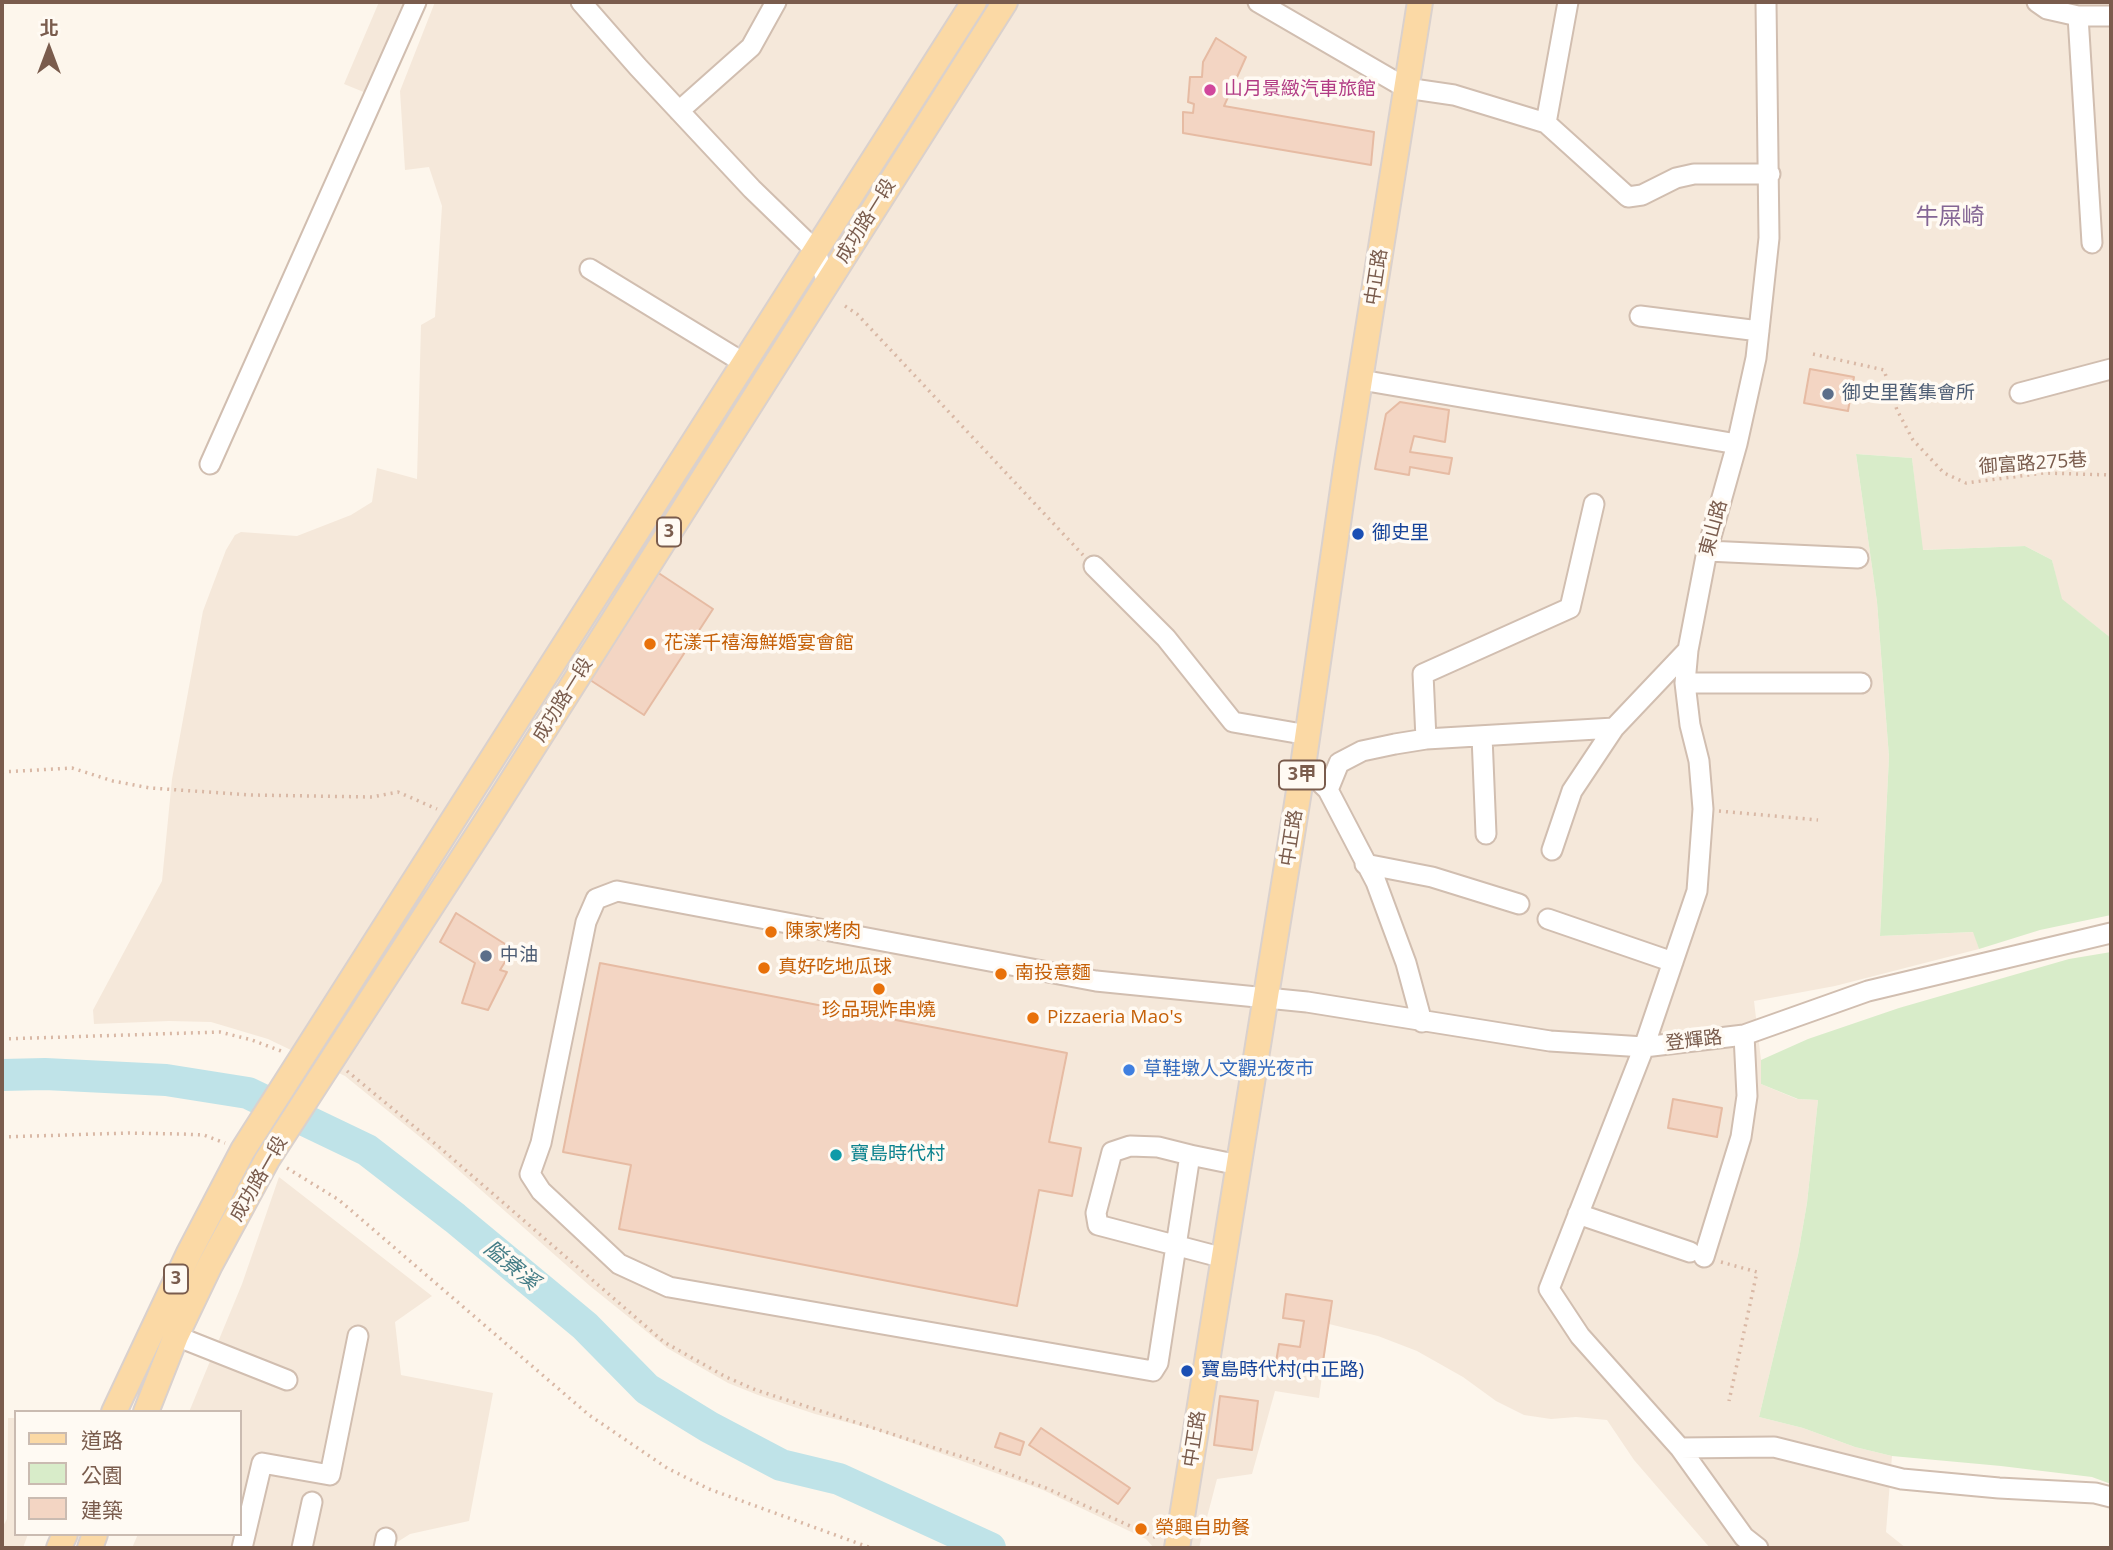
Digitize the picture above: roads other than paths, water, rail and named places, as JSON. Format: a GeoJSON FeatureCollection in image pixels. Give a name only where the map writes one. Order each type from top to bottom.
{"type":"FeatureCollection","features":[{"type":"Feature","properties":{"kind":"main road","name":"成功路一段"},"geometry":{"type":"LineString","coordinates":[[146,1410],[176,1336],[210,1265],[267,1160],[332,1062],[1005,2]]}},
{"type":"Feature","properties":{"kind":"main road","name":"中正路"},"geometry":{"type":"LineString","coordinates":[[1177,1548],[1308,735],[1346,468],[1420,2]]}},
{"type":"Feature","properties":{"kind":"main road","name":"成功路一段"},"geometry":{"type":"LineString","coordinates":[[115,1410],[188,1253],[243,1150],[816,250],[966,4]]}},
{"type":"Feature","properties":{"kind":"street"},"geometry":{"type":"LineString","coordinates":[[210,464],[416,2]]}},
{"type":"Feature","properties":{"kind":"street"},"geometry":{"type":"LineString","coordinates":[[581,2],[752,189],[816,250],[827,282]]}},
{"type":"Feature","properties":{"kind":"street"},"geometry":{"type":"LineString","coordinates":[[679,111],[751,47],[776,2]]}},
{"type":"Feature","properties":{"kind":"street"},"geometry":{"type":"LineString","coordinates":[[1258,2],[1406,88],[1454,95],[1546,122],[1628,197],[1642,195],[1676,178],[1694,174],[1770,174]]}},
{"type":"Feature","properties":{"kind":"street"},"geometry":{"type":"LineString","coordinates":[[1546,122],[1568,2]]}},
{"type":"Feature","properties":{"kind":"street","name":"東山路"},"geometry":{"type":"LineString","coordinates":[[1680,1448],[1580,1336],[1549,1289],[1644,1047],[1697,891],[1703,809],[1699,761],[1690,725],[1685,683],[1688,650],[1707,551],[1737,444],[1756,358],[1769,238],[1766,2]]}},
{"type":"Feature","properties":{"kind":"street"},"geometry":{"type":"LineString","coordinates":[[2037,2],[2047,9],[2078,16],[2111,16]]}},
{"type":"Feature","properties":{"kind":"street"},"geometry":{"type":"LineString","coordinates":[[2078,16],[2092,243]]}},
{"type":"Feature","properties":{"kind":"street"},"geometry":{"type":"LineString","coordinates":[[590,268],[744,363]]}},
{"type":"Feature","properties":{"kind":"street"},"geometry":{"type":"LineString","coordinates":[[1640,316],[1759,331]]}},
{"type":"Feature","properties":{"kind":"street"},"geometry":{"type":"LineString","coordinates":[[2020,393],[2111,369]]}},
{"type":"Feature","properties":{"kind":"street"},"geometry":{"type":"LineString","coordinates":[[1361,380],[1737,444]]}},
{"type":"Feature","properties":{"kind":"street"},"geometry":{"type":"LineString","coordinates":[[1426,739],[1423,674],[1570,608],[1594,504]]}},
{"type":"Feature","properties":{"kind":"street"},"geometry":{"type":"LineString","coordinates":[[1707,551],[1858,558]]}},
{"type":"Feature","properties":{"kind":"street"},"geometry":{"type":"LineString","coordinates":[[1094,566],[1166,638],[1233,722],[1308,735]]}},
{"type":"Feature","properties":{"kind":"street"},"geometry":{"type":"LineString","coordinates":[[1552,850],[1572,791],[1614,728],[1688,650]]}},
{"type":"Feature","properties":{"kind":"street"},"geometry":{"type":"LineString","coordinates":[[1685,683],[1861,683]]}},
{"type":"Feature","properties":{"kind":"street"},"geometry":{"type":"LineString","coordinates":[[1328,790],[1339,763],[1362,751],[1426,739],[1614,728]]}},
{"type":"Feature","properties":{"kind":"street"},"geometry":{"type":"LineString","coordinates":[[1482,736],[1486,834]]}},
{"type":"Feature","properties":{"kind":"street"},"geometry":{"type":"LineString","coordinates":[[1303,766],[1328,790],[1376,882],[1406,963],[1422,1022]]}},
{"type":"Feature","properties":{"kind":"street"},"geometry":{"type":"LineString","coordinates":[[1365,863],[1432,877],[1519,904]]}},
{"type":"Feature","properties":{"kind":"street","name":"登輝路"},"geometry":{"type":"LineString","coordinates":[[1178,1245],[1158,1363],[1153,1371],[669,1287],[619,1264],[541,1191],[530,1174],[541,1143],[586,922],[596,899],[617,891],[1096,981],[1307,1002],[1550,1041],[1644,1047],[1744,1035],[1868,992],[2111,933]]}},
{"type":"Feature","properties":{"kind":"street"},"geometry":{"type":"LineString","coordinates":[[1548,919],[1673,962]]}},
{"type":"Feature","properties":{"kind":"street"},"geometry":{"type":"LineString","coordinates":[[1578,1214],[1697,1254],[1741,1138],[1747,1096],[1744,1035]]}},
{"type":"Feature","properties":{"kind":"street"},"geometry":{"type":"LineString","coordinates":[[1224,1258],[1098,1225],[1096,1213],[1112,1152],[1130,1146],[1158,1147],[1239,1165]]}},
{"type":"Feature","properties":{"kind":"street"},"geometry":{"type":"LineString","coordinates":[[1178,1245],[1191,1155]]}},
{"type":"Feature","properties":{"kind":"street"},"geometry":{"type":"LineString","coordinates":[[176,1336],[287,1380]]}},
{"type":"Feature","properties":{"kind":"street"},"geometry":{"type":"LineString","coordinates":[[242,1548],[262,1463],[330,1475],[358,1336]]}},
{"type":"Feature","properties":{"kind":"street"},"geometry":{"type":"LineString","coordinates":[[1680,1448],[1774,1447],[1902,1479],[2095,1493],[2111,1497]]}},
{"type":"Feature","properties":{"kind":"street"},"geometry":{"type":"LineString","coordinates":[[1680,1448],[1744,1537],[1758,1548]]}},
{"type":"Feature","properties":{"kind":"street"},"geometry":{"type":"LineString","coordinates":[[302,1548],[312,1502]]}},
{"type":"Feature","properties":{"kind":"waterway","name":"隘寮溪"},"geometry":{"type":"LineString","coordinates":[[2,1075],[45,1074],[166,1080],[248,1093],[367,1150],[455,1218],[585,1326],[647,1389],[709,1427],[781,1465],[839,1479],[990,1548]]}},
{"type":"Feature","properties":{"kind":"place","name":"山月景緻汽車旅館"},"geometry":{"type":"Point","coordinates":[1210,90]}},
{"type":"Feature","properties":{"kind":"place","name":"御史里舊集會所"},"geometry":{"type":"Point","coordinates":[1828,394]}},
{"type":"Feature","properties":{"kind":"place","name":"御史里"},"geometry":{"type":"Point","coordinates":[1358,534]}},
{"type":"Feature","properties":{"kind":"place","name":"花漾千禧海鮮婚宴會館"},"geometry":{"type":"Point","coordinates":[650,644]}},
{"type":"Feature","properties":{"kind":"place","name":"陳家烤肉"},"geometry":{"type":"Point","coordinates":[771,932]}},
{"type":"Feature","properties":{"kind":"place","name":"中油"},"geometry":{"type":"Point","coordinates":[486,956]}},
{"type":"Feature","properties":{"kind":"place","name":"真好吃地瓜球"},"geometry":{"type":"Point","coordinates":[764,968]}},
{"type":"Feature","properties":{"kind":"place","name":"南投意麵"},"geometry":{"type":"Point","coordinates":[1001,974]}},
{"type":"Feature","properties":{"kind":"place","name":"珍品現炸串燒"},"geometry":{"type":"Point","coordinates":[879,989]}},
{"type":"Feature","properties":{"kind":"place","name":"Pizzaeria Mao's"},"geometry":{"type":"Point","coordinates":[1033,1018]}},
{"type":"Feature","properties":{"kind":"place","name":"草鞋墩人文觀光夜市"},"geometry":{"type":"Point","coordinates":[1129,1070]}},
{"type":"Feature","properties":{"kind":"place","name":"寶島時代村"},"geometry":{"type":"Point","coordinates":[836,1155]}},
{"type":"Feature","properties":{"kind":"place","name":"寶島時代村(中正路)"},"geometry":{"type":"Point","coordinates":[1187,1371]}},
{"type":"Feature","properties":{"kind":"place","name":"榮興自助餐"},"geometry":{"type":"Point","coordinates":[1141,1529]}},
{"type":"Feature","properties":{"kind":"district","name":"牛屎崎"},"geometry":{"type":"Point","coordinates":[1950,217]}}]}
